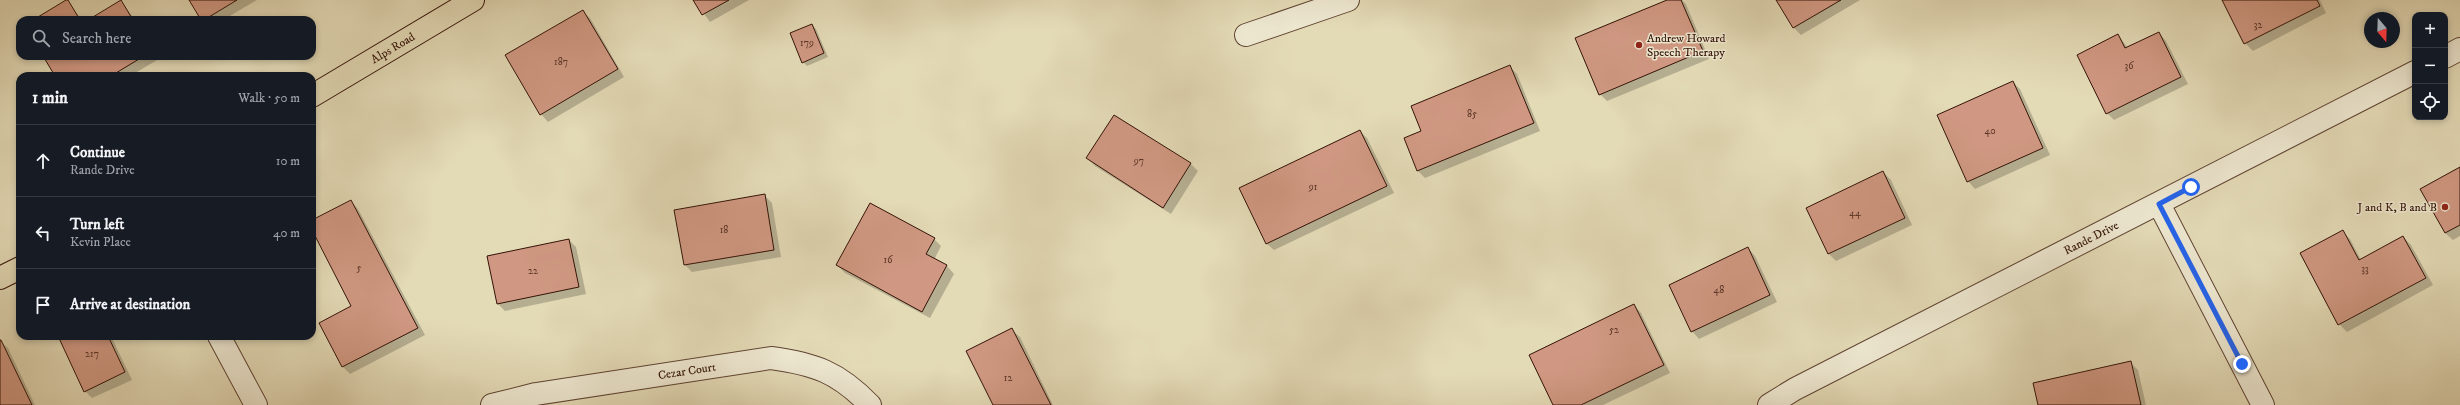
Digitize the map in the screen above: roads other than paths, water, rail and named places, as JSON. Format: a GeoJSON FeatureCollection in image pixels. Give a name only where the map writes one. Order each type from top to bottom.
{"type":"FeatureCollection","features":[{"type":"Feature","properties":{"kind":"main road","name":"Alps Road"},"geometry":{"type":"LineString","coordinates":[[316,94],[473,0]]}},
{"type":"Feature","properties":{"kind":"main road"},"geometry":{"type":"LineString","coordinates":[[0,278],[16,270]]}},
{"type":"Feature","properties":{"kind":"street"},"geometry":{"type":"LineString","coordinates":[[1246,35],[1348,0]]}},
{"type":"Feature","properties":{"kind":"street"},"geometry":{"type":"LineString","coordinates":[[2448,55],[2460,49]]}},
{"type":"Feature","properties":{"kind":"street","name":"Rande Drive"},"geometry":{"type":"LineString","coordinates":[[1769,405],[1809,382],[2412,74]]}},
{"type":"Feature","properties":{"kind":"street"},"geometry":{"type":"LineString","coordinates":[[2159,204],[2263,405]]}},
{"type":"Feature","properties":{"kind":"street"},"geometry":{"type":"LineString","coordinates":[[221,340],[256,405]]}},
{"type":"Feature","properties":{"kind":"street","name":"Cezar Court"},"geometry":{"type":"LineString","coordinates":[[492,405],[536,394],[771,358],[803,362],[824,370],[854,389],[870,405]]}},
{"type":"Feature","properties":{"kind":"place","name":"Andrew Howard Speech Therapy"},"geometry":{"type":"Point","coordinates":[1639,45]}},
{"type":"Feature","properties":{"kind":"place","name":"J and K, B and B"},"geometry":{"type":"Point","coordinates":[2445,207]}}]}
